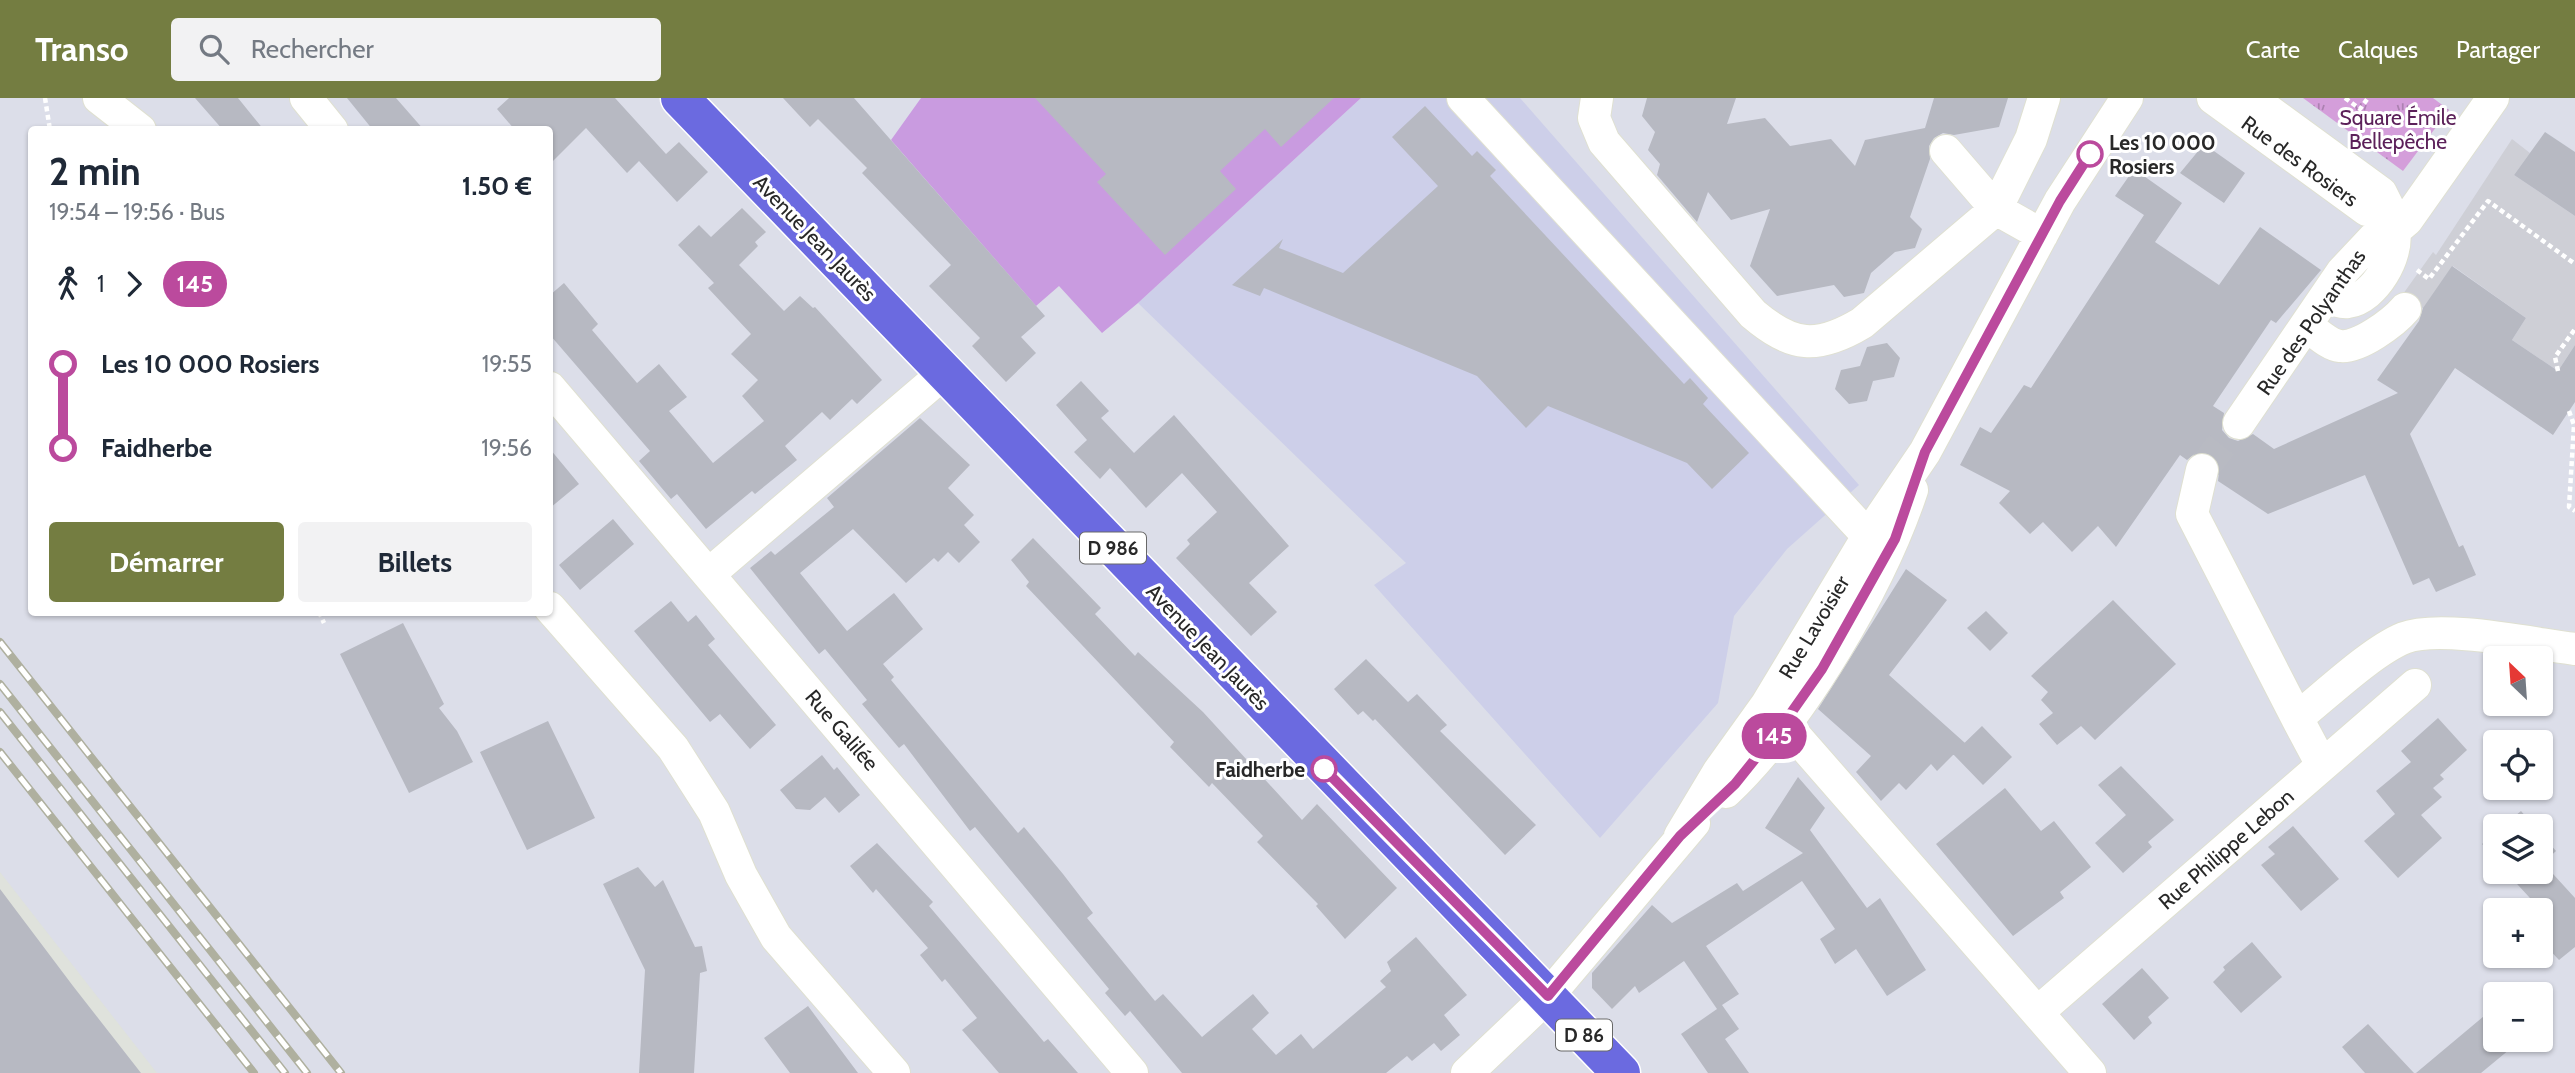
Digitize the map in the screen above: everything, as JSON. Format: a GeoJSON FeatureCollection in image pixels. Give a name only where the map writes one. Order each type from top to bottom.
{"type":"FeatureCollection","features":[{"type":"Feature","properties":{"kind":"main road","name":"Avenue Jean Jaurès"},"geometry":{"type":"LineString","coordinates":[[680,98],[1363,809],[1621,1073]]}},
{"type":"Feature","properties":{"kind":"street"},"geometry":{"type":"LineString","coordinates":[[99,98],[135,126]]}},
{"type":"Feature","properties":{"kind":"street"},"geometry":{"type":"LineString","coordinates":[[306,98],[329,126]]}},
{"type":"Feature","properties":{"kind":"street"},"geometry":{"type":"LineString","coordinates":[[1463,98],[1868,536]]}},
{"type":"Feature","properties":{"kind":"street"},"geometry":{"type":"LineString","coordinates":[[1597,98],[1594,118],[1604,142],[1753,314],[1772,330],[1792,341],[1830,337],[1862,323],[1996,209],[2031,139],[2044,98]]}},
{"type":"Feature","properties":{"kind":"street","name":"Rue Lavoisier"},"geometry":{"type":"LineString","coordinates":[[1776,714],[1868,536],[1925,452],[2042,235],[2077,174],[2127,98]]}},
{"type":"Feature","properties":{"kind":"street","name":"Rue des Rosiers"},"geometry":{"type":"LineString","coordinates":[[2213,98],[2395,230]]}},
{"type":"Feature","properties":{"kind":"street","name":"Rue des Rosiers"},"geometry":{"type":"LineString","coordinates":[[2251,98],[2381,192],[2395,230]]}},
{"type":"Feature","properties":{"kind":"street","name":"Rue des Polyanthas"},"geometry":{"type":"LineString","coordinates":[[2239,424],[2361,249],[2374,238],[2395,230],[2424,200],[2493,98]]}},
{"type":"Feature","properties":{"kind":"street"},"geometry":{"type":"LineString","coordinates":[[1946,151],[1996,209],[2042,235]]}},
{"type":"Feature","properties":{"kind":"street"},"geometry":{"type":"LineString","coordinates":[[2307,326],[2338,346],[2349,346],[2386,327],[2404,309]]}},
{"type":"Feature","properties":{"kind":"street"},"geometry":{"type":"LineString","coordinates":[[709,574],[944,373]]}},
{"type":"Feature","properties":{"kind":"street","name":"Rue Galilée"},"geometry":{"type":"LineString","coordinates":[[553,392],[1132,1073]]}},
{"type":"Feature","properties":{"kind":"street","name":"Rue Lavoisier"},"geometry":{"type":"LineString","coordinates":[[1467,1073],[1548,996],[1680,836],[1719,771],[1822,669],[1895,539],[1925,452]]}},
{"type":"Feature","properties":{"kind":"street"},"geometry":{"type":"LineString","coordinates":[[2202,470],[2192,514],[2322,765]]}},
{"type":"Feature","properties":{"kind":"street"},"geometry":{"type":"LineString","coordinates":[[553,611],[673,748],[714,813],[741,876],[776,937],[894,1073]]}},
{"type":"Feature","properties":{"kind":"street"},"geometry":{"type":"LineString","coordinates":[[2297,718],[2387,648],[2405,638],[2424,634],[2468,635],[2575,649]]}},
{"type":"Feature","properties":{"kind":"street","name":"Rue Philippe Lebon"},"geometry":{"type":"LineString","coordinates":[[2038,1012],[2415,685]]}},
{"type":"Feature","properties":{"kind":"street"},"geometry":{"type":"LineString","coordinates":[[1776,714],[2090,1073]]}},
{"type":"Feature","properties":{"kind":"path"},"geometry":{"type":"LineString","coordinates":[[46,98],[50,126]]}},
{"type":"Feature","properties":{"kind":"path"},"geometry":{"type":"LineString","coordinates":[[2345,98],[2360,109],[2368,98]]}},
{"type":"Feature","properties":{"kind":"path"},"geometry":{"type":"LineString","coordinates":[[2395,230],[2429,279],[2488,201],[2575,264]]}},
{"type":"Feature","properties":{"kind":"path"},"geometry":{"type":"LineString","coordinates":[[2558,371],[2555,357],[2575,329]]}},
{"type":"Feature","properties":{"kind":"path"},"geometry":{"type":"LineString","coordinates":[[2570,411],[2574,425],[2569,507],[2575,511]]}},
{"type":"Feature","properties":{"kind":"path"},"geometry":{"type":"LineString","coordinates":[[321,616],[324,622]]}},
{"type":"Feature","properties":{"kind":"shaded area"},"geometry":{"type":"Polygon","coordinates":[[[921,98],[1361,98],[1102,333],[1059,286],[1036,306],[891,140],[921,98]]]}},
{"type":"Feature","properties":{"kind":"shaded area"},"geometry":{"type":"Polygon","coordinates":[[[1361,98],[1520,98],[1859,485],[1787,549],[1734,616],[1718,703],[1600,838],[1374,585],[1406,563],[1138,303],[1361,98]]]}},
{"type":"Feature","properties":{"kind":"shaded area"},"geometry":{"type":"Polygon","coordinates":[[[2512,139],[2530,153],[2514,175],[2575,216],[2575,345],[2558,371],[2512,340],[2526,318],[2453,266],[2425,310],[2403,294],[2433,252],[2436,255],[2512,139]]]}},
{"type":"Feature","properties":{"kind":"shaded area"},"geometry":{"type":"Polygon","coordinates":[[[0,872],[157,1073],[0,1073],[0,872]]]}},
{"type":"Feature","properties":{"kind":"green space","name":"Square Émile Bellepêche"},"geometry":{"type":"Polygon","coordinates":[[[2303,98],[2433,98],[2449,110],[2403,171],[2303,98]]]}},
{"type":"Feature","properties":{"kind":"building"},"geometry":{"type":"Polygon","coordinates":[[[195,98],[238,98],[261,126],[220,126],[195,98]]]}},
{"type":"Feature","properties":{"kind":"building"},"geometry":{"type":"Polygon","coordinates":[[[347,98],[396,98],[420,126],[370,126],[347,98]]]}},
{"type":"Feature","properties":{"kind":"building"},"geometry":{"type":"Polygon","coordinates":[[[509,98],[615,98],[666,154],[679,142],[708,172],[677,202],[639,161],[627,173],[586,128],[553,161],[553,126],[512,126],[497,109],[509,98]]]}},
{"type":"Feature","properties":{"kind":"building"},"geometry":{"type":"Polygon","coordinates":[[[783,98],[854,98],[1045,316],[1021,337],[1036,353],[1006,382],[972,346],[980,338],[929,286],[951,265],[862,173],[867,168],[818,119],[810,127],[783,98]]]}},
{"type":"Feature","properties":{"kind":"building"},"geometry":{"type":"Polygon","coordinates":[[[1035,98],[1334,98],[1281,147],[1265,129],[1220,171],[1236,189],[1165,255],[1097,182],[1106,174],[1035,98]]]}},
{"type":"Feature","properties":{"kind":"building"},"geometry":{"type":"Polygon","coordinates":[[[1647,98],[1736,98],[1727,124],[1765,118],[1790,146],[1831,139],[1855,166],[1865,140],[1925,128],[1934,98],[2008,98],[1999,127],[1954,135],[1943,133],[1934,138],[1929,146],[1930,159],[1910,217],[1922,229],[1915,248],[1895,252],[1871,273],[1864,293],[1844,297],[1834,285],[1777,296],[1750,266],[1770,209],[1731,220],[1708,192],[1697,222],[1657,175],[1660,164],[1648,150],[1655,132],[1642,116],[1647,98]]]}},
{"type":"Feature","properties":{"kind":"building"},"geometry":{"type":"Polygon","coordinates":[[[1425,106],[1472,156],[1477,151],[1496,170],[1490,176],[1684,384],[1690,378],[1708,398],[1703,404],[1749,453],[1712,489],[1687,463],[1548,406],[1526,428],[1477,376],[1264,288],[1260,296],[1232,285],[1283,239],[1279,248],[1343,273],[1438,186],[1392,137],[1425,106]]]}},
{"type":"Feature","properties":{"kind":"building"},"geometry":{"type":"Polygon","coordinates":[[[2545,132],[2575,152],[2575,216],[2514,175],[2545,132]]]}},
{"type":"Feature","properties":{"kind":"building"},"geometry":{"type":"Polygon","coordinates":[[[2204,144],[2245,173],[2224,203],[2180,173],[2204,144]]]}},
{"type":"Feature","properties":{"kind":"building"},"geometry":{"type":"Polygon","coordinates":[[[2134,169],[2182,203],[2155,242],[2219,285],[2260,227],[2321,270],[2276,323],[2271,320],[2213,406],[2224,413],[2222,430],[2229,438],[2238,441],[2253,434],[2274,449],[2398,393],[2377,380],[2419,321],[2423,308],[2452,266],[2526,318],[2512,340],[2558,371],[2575,345],[2575,402],[2553,435],[2455,368],[2410,434],[2459,547],[2463,545],[2476,575],[2436,592],[2429,578],[2413,585],[2365,475],[2268,514],[2218,481],[2220,465],[2214,456],[2197,452],[2187,460],[2180,455],[2116,547],[2098,526],[2072,552],[2043,522],[2030,534],[1999,503],[2010,491],[1960,465],[1980,427],[1991,433],[2024,385],[2031,388],[2144,215],[2115,196],[2134,169]]]}},
{"type":"Feature","properties":{"kind":"building"},"geometry":{"type":"Polygon","coordinates":[[[742,208],[766,232],[755,242],[758,246],[739,265],[784,311],[800,296],[815,307],[882,380],[857,404],[852,399],[830,420],[822,412],[785,446],[797,460],[755,494],[752,491],[706,529],[677,494],[671,499],[639,461],[650,451],[553,338],[553,292],[564,283],[598,324],[592,330],[637,383],[659,364],[687,397],[669,411],[713,463],[764,421],[742,396],[758,380],[731,354],[751,334],[708,288],[714,283],[678,245],[699,225],[711,237],[742,208]]]}},
{"type":"Feature","properties":{"kind":"building"},"geometry":{"type":"Polygon","coordinates":[[[1887,343],[1900,358],[1894,377],[1873,381],[1867,401],[1849,404],[1835,389],[1841,370],[1860,366],[1867,347],[1887,343]]]}},
{"type":"Feature","properties":{"kind":"building"},"geometry":{"type":"Polygon","coordinates":[[[1081,381],[1109,411],[1101,418],[1134,453],[1174,415],[1289,546],[1249,583],[1277,612],[1251,636],[1176,558],[1190,544],[1187,540],[1217,512],[1182,473],[1146,508],[1110,468],[1100,479],[1074,452],[1087,440],[1056,405],[1081,381]]]}},
{"type":"Feature","properties":{"kind":"building"},"geometry":{"type":"Polygon","coordinates":[[[920,418],[970,465],[948,488],[974,515],[964,525],[980,542],[959,563],[948,552],[938,562],[934,558],[906,583],[853,529],[800,573],[847,631],[894,593],[923,629],[883,664],[894,677],[891,680],[1018,833],[1024,827],[1063,874],[1093,913],[1087,918],[1155,1001],[1163,994],[1202,1037],[1253,994],[1269,1013],[1252,1029],[1276,1055],[1301,1034],[1313,1049],[1386,987],[1380,981],[1391,971],[1387,962],[1416,937],[1467,995],[1444,1015],[1460,1035],[1441,1051],[1434,1043],[1412,1061],[1407,1056],[1386,1073],[1182,1073],[1130,1011],[1125,1016],[1105,993],[1109,989],[975,827],[970,831],[904,744],[899,748],[862,704],[867,700],[825,649],[819,654],[750,568],[771,551],[775,555],[834,507],[827,498],[920,418]]]}},
{"type":"Feature","properties":{"kind":"building"},"geometry":{"type":"Polygon","coordinates":[[[553,453],[579,484],[553,506],[553,453]]]}},
{"type":"Feature","properties":{"kind":"building"},"geometry":{"type":"Polygon","coordinates":[[[613,519],[634,544],[580,590],[559,565],[613,519]]]}},
{"type":"Feature","properties":{"kind":"building"},"geometry":{"type":"Polygon","coordinates":[[[1033,538],[1101,608],[1095,614],[1135,656],[1138,652],[1203,712],[1302,820],[1317,804],[1397,888],[1345,939],[1316,906],[1318,904],[1257,842],[1263,836],[1212,783],[1209,787],[1170,747],[1174,742],[1026,586],[1029,582],[1011,560],[1033,538]]]}},
{"type":"Feature","properties":{"kind":"building"},"geometry":{"type":"Polygon","coordinates":[[[1906,569],[1947,600],[1889,675],[1965,743],[1937,771],[1931,764],[1906,790],[1899,783],[1881,801],[1856,772],[1871,756],[1818,709],[1906,569]]]}},
{"type":"Feature","properties":{"kind":"building"},"geometry":{"type":"Polygon","coordinates":[[[2113,600],[2176,664],[2095,740],[2081,726],[2057,745],[2039,724],[2053,713],[2041,700],[2048,692],[2031,676],[2113,600]]]}},
{"type":"Feature","properties":{"kind":"building"},"geometry":{"type":"Polygon","coordinates":[[[671,601],[688,622],[696,615],[715,639],[708,645],[776,725],[750,749],[720,714],[710,722],[634,631],[671,601]]]}},
{"type":"Feature","properties":{"kind":"building"},"geometry":{"type":"Polygon","coordinates":[[[1986,611],[2008,633],[1990,651],[1967,628],[1986,611]]]}},
{"type":"Feature","properties":{"kind":"building"},"geometry":{"type":"Polygon","coordinates":[[[403,623],[444,704],[439,708],[457,731],[473,762],[409,793],[340,654],[403,623]]]}},
{"type":"Feature","properties":{"kind":"building"},"geometry":{"type":"Polygon","coordinates":[[[1366,659],[1408,702],[1417,694],[1447,725],[1440,731],[1536,825],[1505,855],[1375,719],[1373,721],[1363,711],[1358,715],[1334,689],[1366,659]]]}},
{"type":"Feature","properties":{"kind":"building"},"geometry":{"type":"Polygon","coordinates":[[[2438,718],[2467,750],[2440,775],[2444,779],[2433,788],[2442,797],[2421,815],[2442,838],[2398,878],[2364,841],[2395,814],[2376,791],[2411,762],[2401,751],[2438,718]]]}},
{"type":"Feature","properties":{"kind":"building"},"geometry":{"type":"Polygon","coordinates":[[[548,721],[595,818],[527,850],[480,752],[548,721]]]}},
{"type":"Feature","properties":{"kind":"building"},"geometry":{"type":"Polygon","coordinates":[[[1982,726],[2012,757],[1983,785],[1953,754],[1982,726]]]}},
{"type":"Feature","properties":{"kind":"building"},"geometry":{"type":"Polygon","coordinates":[[[822,755],[834,770],[837,767],[860,795],[839,813],[825,797],[810,810],[796,809],[780,790],[822,755]]]}},
{"type":"Feature","properties":{"kind":"building"},"geometry":{"type":"Polygon","coordinates":[[[2121,766],[2174,820],[2148,842],[2152,847],[2123,873],[2095,843],[2126,815],[2098,785],[2121,766]]]}},
{"type":"Feature","properties":{"kind":"building"},"geometry":{"type":"Polygon","coordinates":[[[1798,777],[1825,808],[1810,830],[1867,908],[1880,898],[1926,970],[1887,996],[1856,949],[1835,964],[1820,939],[1835,929],[1802,881],[1706,946],[1739,994],[1722,1005],[1739,1029],[1725,1039],[1749,1073],[1708,1073],[1681,1034],[1717,1009],[1684,961],[1639,993],[1635,986],[1612,1009],[1592,988],[1592,973],[1652,905],[1672,923],[1737,883],[1743,891],[1803,853],[1765,828],[1798,777]]]}},
{"type":"Feature","properties":{"kind":"building"},"geometry":{"type":"Polygon","coordinates":[[[2005,788],[2041,831],[2054,821],[2091,867],[2060,892],[2064,898],[2013,936],[1936,844],[2005,788]]]}},
{"type":"Feature","properties":{"kind":"building"},"geometry":{"type":"Polygon","coordinates":[[[2293,826],[2339,879],[2301,911],[2261,865],[2275,854],[2268,847],[2293,826]]]}},
{"type":"Feature","properties":{"kind":"building"},"geometry":{"type":"Polygon","coordinates":[[[877,843],[933,902],[929,906],[1044,1042],[1048,1039],[1078,1073],[999,1073],[962,1030],[977,1018],[945,979],[942,982],[920,955],[928,948],[876,889],[873,893],[850,866],[877,843]]]}},
{"type":"Feature","properties":{"kind":"building"},"geometry":{"type":"Polygon","coordinates":[[[638,867],[655,887],[663,880],[695,947],[702,946],[707,971],[700,973],[694,1073],[639,1073],[645,970],[603,884],[638,867]]]}},
{"type":"Feature","properties":{"kind":"building"},"geometry":{"type":"Polygon","coordinates":[[[2553,874],[2575,898],[2575,947],[2559,960],[2553,954],[2553,898],[2530,898],[2517,884],[2553,884],[2553,874]]]}},
{"type":"Feature","properties":{"kind":"building"},"geometry":{"type":"Polygon","coordinates":[[[0,889],[73,986],[141,1073],[0,1073],[0,889]]]}},
{"type":"Feature","properties":{"kind":"building"},"geometry":{"type":"Polygon","coordinates":[[[2252,942],[2282,977],[2241,1013],[2213,982],[2225,970],[2223,967],[2252,942]]]}},
{"type":"Feature","properties":{"kind":"building"},"geometry":{"type":"Polygon","coordinates":[[[2142,968],[2169,998],[2148,1017],[2152,1023],[2134,1040],[2102,1004],[2142,968]]]}},
{"type":"Feature","properties":{"kind":"building"},"geometry":{"type":"Polygon","coordinates":[[[808,1006],[858,1073],[790,1073],[764,1038],[808,1006]]]}},
{"type":"Feature","properties":{"kind":"building"},"geometry":{"type":"Polygon","coordinates":[[[2483,1017],[2483,1052],[2506,1052],[2481,1073],[2416,1073],[2483,1017]]]}},
{"type":"Feature","properties":{"kind":"building"},"geometry":{"type":"Polygon","coordinates":[[[2368,1024],[2414,1073],[2365,1073],[2342,1047],[2368,1024]]]}},
{"type":"Feature","properties":{"kind":"tunnel"},"geometry":{"type":"LineString","coordinates":[[2202,470],[2239,423]]}},
{"type":"Feature","properties":{"kind":"railway"},"geometry":{"type":"LineString","coordinates":[[0,642],[341,1073]]}},
{"type":"Feature","properties":{"kind":"railway"},"geometry":{"type":"LineString","coordinates":[[0,684],[307,1073]]}},
{"type":"Feature","properties":{"kind":"railway"},"geometry":{"type":"LineString","coordinates":[[0,712],[285,1073]]}},
{"type":"Feature","properties":{"kind":"railway"},"geometry":{"type":"LineString","coordinates":[[0,752],[254,1073]]}},
{"type":"Feature","properties":{"kind":"bus line","name":"145"},"geometry":{"type":"LineString","coordinates":[[1324,769],[1548,996],[1595,943],[1680,836],[1735,784],[1784,723],[1822,669],[1895,539],[1925,452],[2060,201],[2090,154]]}},
{"type":"Feature","properties":{"kind":"place","name":"Les 10 000 Rosiers"},"geometry":{"type":"Point","coordinates":[2090,154]}},
{"type":"Feature","properties":{"kind":"place","name":"Faidherbe"},"geometry":{"type":"Point","coordinates":[1324,769]}}]}
